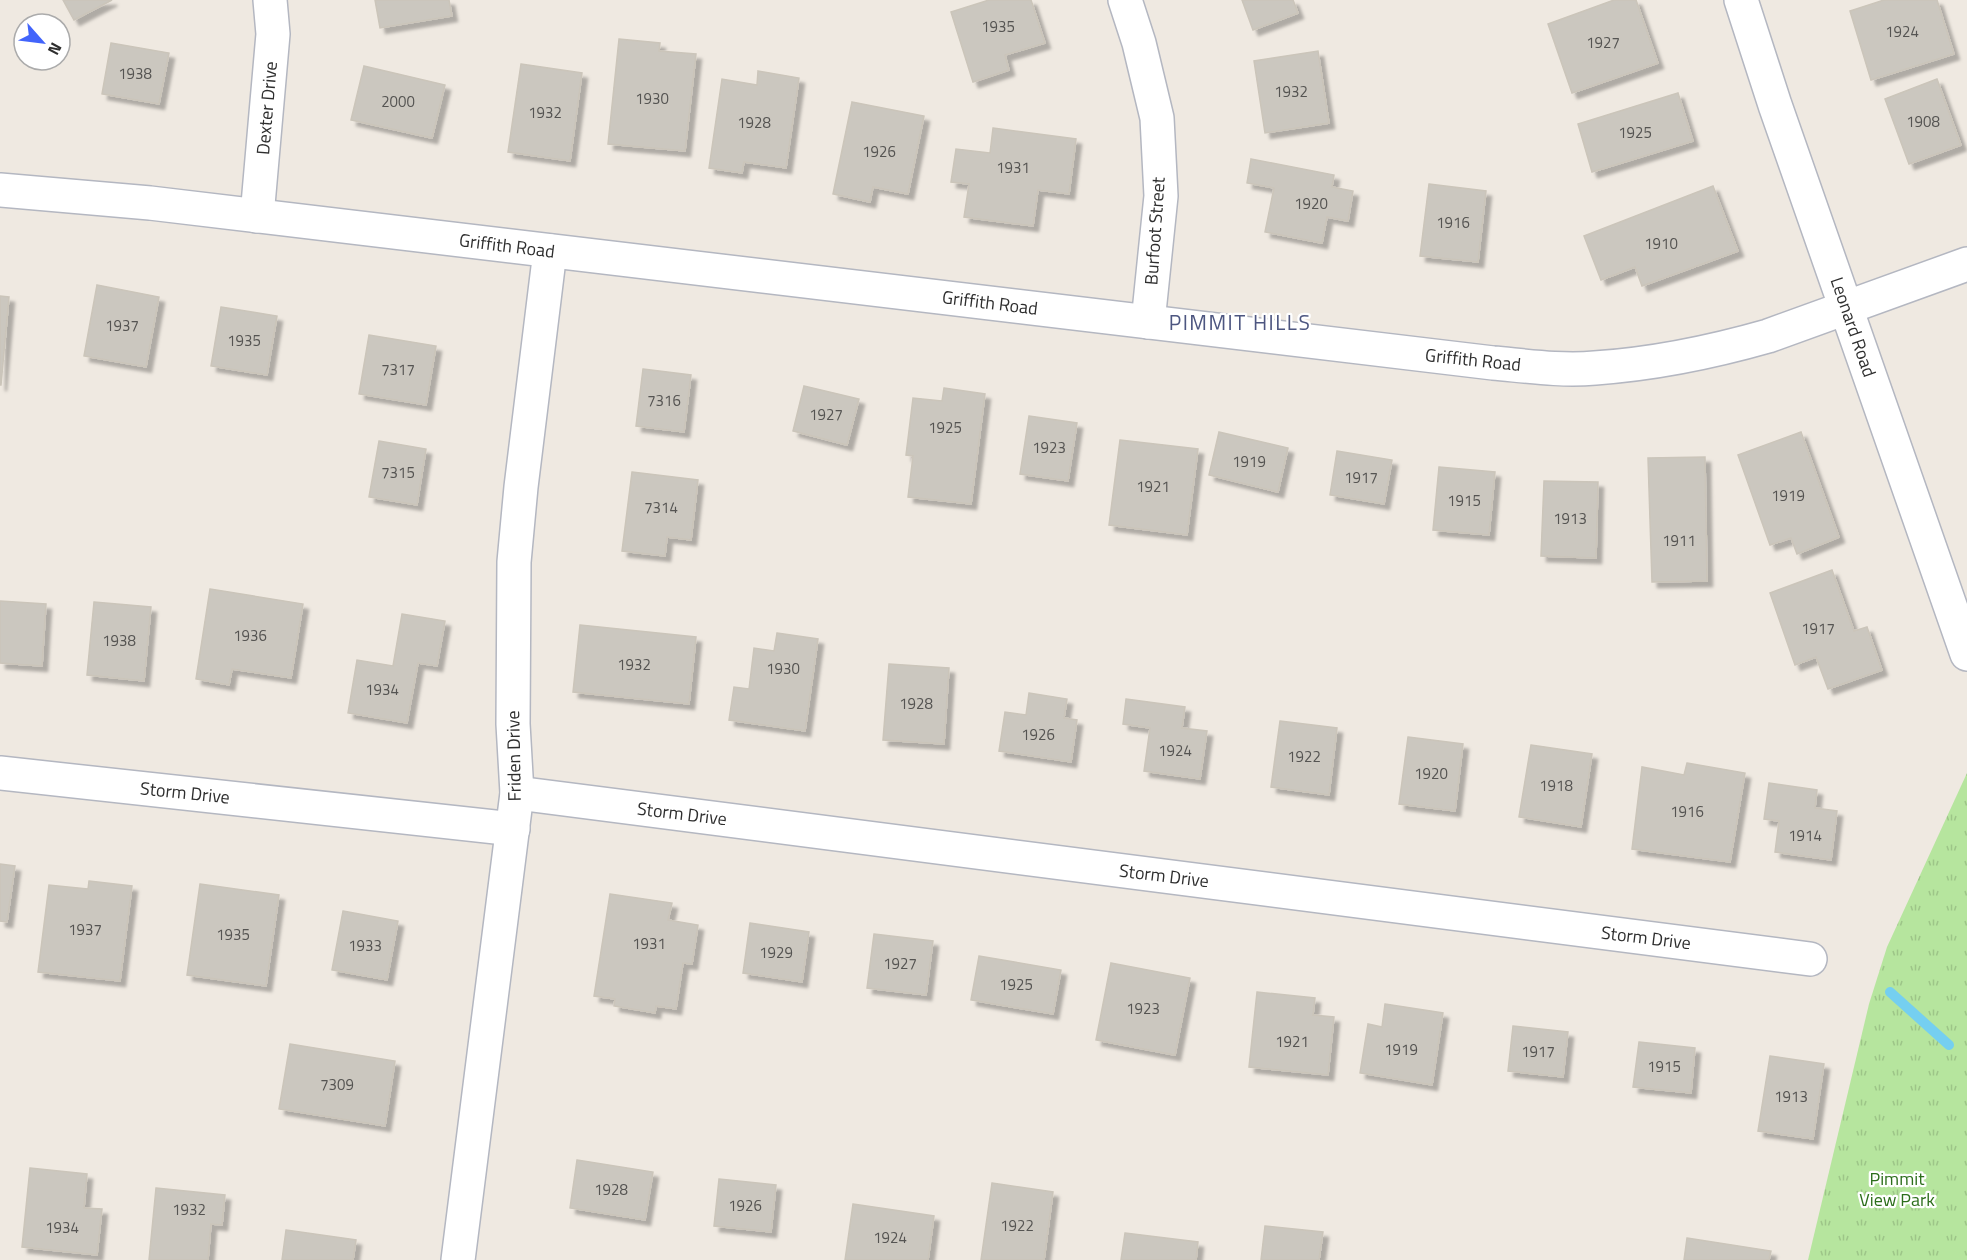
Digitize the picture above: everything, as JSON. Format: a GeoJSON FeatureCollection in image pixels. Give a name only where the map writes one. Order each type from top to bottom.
{"type":"FeatureCollection","features":[{"type":"Feature","properties":{"kind":"street","name":"Dexter Drive"},"geometry":{"type":"LineString","coordinates":[[257,216],[273,34],[270,0]]}},
{"type":"Feature","properties":{"kind":"street","name":"Burfoot Street"},"geometry":{"type":"LineString","coordinates":[[1125,0],[1139,43],[1156,118],[1161,196],[1148,322]]}},
{"type":"Feature","properties":{"kind":"street","name":"Leonard Road"},"geometry":{"type":"LineString","coordinates":[[1741,0],[1775,105],[1967,654]]}},
{"type":"Feature","properties":{"kind":"street","name":"Griffith Road"},"geometry":{"type":"LineString","coordinates":[[0,190],[150,203],[1493,363],[1551,368],[1593,369],[1658,361],[1742,343],[1967,264]]}},
{"type":"Feature","properties":{"kind":"street","name":"Friden Drive"},"geometry":{"type":"LineString","coordinates":[[458,1260],[518,794],[513,724],[514,562],[550,251]]}},
{"type":"Feature","properties":{"kind":"street","name":"Storm Drive"},"geometry":{"type":"LineString","coordinates":[[0,773],[513,829]]}},
{"type":"Feature","properties":{"kind":"street","name":"Storm Drive"},"geometry":{"type":"LineString","coordinates":[[518,794],[1810,959]]}},
{"type":"Feature","properties":{"kind":"green space","name":"Pimmit View Park"},"geometry":{"type":"Polygon","coordinates":[[[1967,773],[1967,1260],[1808,1260],[1869,1004],[1887,947],[1967,773]]]}},
{"type":"Feature","properties":{"kind":"building"},"geometry":{"type":"Polygon","coordinates":[[[63,0],[112,0],[74,20],[72,12],[70,12],[63,0]]]}},
{"type":"Feature","properties":{"kind":"building"},"geometry":{"type":"Polygon","coordinates":[[[375,0],[449,0],[452,16],[380,28],[375,0]]]}},
{"type":"Feature","properties":{"kind":"building"},"geometry":{"type":"Polygon","coordinates":[[[989,0],[1031,0],[1045,43],[1005,55],[1009,70],[973,82],[951,12],[989,0]]]}},
{"type":"Feature","properties":{"kind":"building"},"geometry":{"type":"Polygon","coordinates":[[[1242,0],[1293,0],[1298,13],[1253,30],[1242,0]]]}},
{"type":"Feature","properties":{"kind":"building"},"geometry":{"type":"Polygon","coordinates":[[[1614,0],[1636,0],[1658,63],[1572,93],[1548,24],[1614,0]]]}},
{"type":"Feature","properties":{"kind":"building"},"geometry":{"type":"Polygon","coordinates":[[[1884,0],[1937,0],[1954,54],[1871,80],[1850,11],[1884,0]]]}},
{"type":"Feature","properties":{"kind":"building"},"geometry":{"type":"Polygon","coordinates":[[[619,39],[660,43],[659,51],[696,54],[685,151],[608,144],[619,39]]]}},
{"type":"Feature","properties":{"kind":"building"},"geometry":{"type":"Polygon","coordinates":[[[111,43],[169,53],[159,104],[102,94],[111,43]]]}},
{"type":"Feature","properties":{"kind":"building"},"geometry":{"type":"Polygon","coordinates":[[[1318,51],[1329,123],[1265,133],[1254,61],[1318,51]]]}},
{"type":"Feature","properties":{"kind":"building"},"geometry":{"type":"Polygon","coordinates":[[[521,64],[582,73],[570,161],[508,152],[521,64]]]}},
{"type":"Feature","properties":{"kind":"building"},"geometry":{"type":"Polygon","coordinates":[[[364,66],[445,85],[432,138],[351,120],[364,66]]]}},
{"type":"Feature","properties":{"kind":"building"},"geometry":{"type":"Polygon","coordinates":[[[758,71],[799,78],[786,168],[744,162],[742,173],[709,168],[722,79],[757,85],[758,71]]]}},
{"type":"Feature","properties":{"kind":"building"},"geometry":{"type":"Polygon","coordinates":[[[1937,79],[1961,145],[1909,164],[1885,99],[1937,79]]]}},
{"type":"Feature","properties":{"kind":"building"},"geometry":{"type":"Polygon","coordinates":[[[1678,93],[1693,141],[1592,172],[1578,124],[1678,93]]]}},
{"type":"Feature","properties":{"kind":"building"},"geometry":{"type":"Polygon","coordinates":[[[852,102],[924,116],[908,194],[873,187],[870,202],[833,194],[852,102]]]}},
{"type":"Feature","properties":{"kind":"building"},"geometry":{"type":"Polygon","coordinates":[[[993,128],[1076,139],[1069,194],[1038,190],[1033,226],[964,217],[969,184],[951,182],[956,149],[990,153],[993,128]]]}},
{"type":"Feature","properties":{"kind":"building"},"geometry":{"type":"Polygon","coordinates":[[[1251,159],[1334,175],[1332,187],[1353,191],[1348,221],[1327,217],[1322,243],[1265,232],[1274,188],[1247,183],[1251,159]]]}},
{"type":"Feature","properties":{"kind":"building"},"geometry":{"type":"Polygon","coordinates":[[[1429,184],[1486,191],[1478,262],[1420,256],[1429,184]]]}},
{"type":"Feature","properties":{"kind":"building"},"geometry":{"type":"Polygon","coordinates":[[[1713,186],[1738,251],[1642,286],[1635,267],[1601,280],[1584,236],[1713,186]]]}},
{"type":"Feature","properties":{"kind":"building"},"geometry":{"type":"Polygon","coordinates":[[[97,285],[159,297],[146,367],[84,356],[97,285]]]}},
{"type":"Feature","properties":{"kind":"building"},"geometry":{"type":"Polygon","coordinates":[[[0,296],[9,297],[1,385],[0,385],[0,296]]]}},
{"type":"Feature","properties":{"kind":"building"},"geometry":{"type":"Polygon","coordinates":[[[221,307],[277,316],[267,375],[211,366],[221,307]]]}},
{"type":"Feature","properties":{"kind":"building"},"geometry":{"type":"Polygon","coordinates":[[[369,335],[436,346],[426,405],[359,394],[369,335]]]}},
{"type":"Feature","properties":{"kind":"building"},"geometry":{"type":"Polygon","coordinates":[[[643,369],[691,375],[684,432],[636,426],[643,369]]]}},
{"type":"Feature","properties":{"kind":"building"},"geometry":{"type":"Polygon","coordinates":[[[804,386],[859,399],[847,445],[793,431],[804,386]]]}},
{"type":"Feature","properties":{"kind":"building"},"geometry":{"type":"Polygon","coordinates":[[[944,388],[985,394],[971,504],[908,497],[913,456],[906,455],[913,398],[942,401],[944,388]]]}},
{"type":"Feature","properties":{"kind":"building"},"geometry":{"type":"Polygon","coordinates":[[[1029,416],[1077,423],[1068,481],[1020,474],[1029,416]]]}},
{"type":"Feature","properties":{"kind":"building"},"geometry":{"type":"Polygon","coordinates":[[[1219,432],[1288,448],[1278,492],[1209,475],[1219,432]]]}},
{"type":"Feature","properties":{"kind":"building"},"geometry":{"type":"Polygon","coordinates":[[[1801,432],[1839,537],[1797,554],[1791,538],[1770,545],[1738,455],[1801,432]]]}},
{"type":"Feature","properties":{"kind":"building"},"geometry":{"type":"Polygon","coordinates":[[[1120,440],[1198,449],[1187,535],[1109,525],[1120,440]]]}},
{"type":"Feature","properties":{"kind":"building"},"geometry":{"type":"Polygon","coordinates":[[[379,441],[426,449],[417,505],[369,497],[379,441]]]}},
{"type":"Feature","properties":{"kind":"building"},"geometry":{"type":"Polygon","coordinates":[[[1337,451],[1392,460],[1384,504],[1330,495],[1337,451]]]}},
{"type":"Feature","properties":{"kind":"building"},"geometry":{"type":"Polygon","coordinates":[[[1705,457],[1707,581],[1652,582],[1648,458],[1705,457]]]}},
{"type":"Feature","properties":{"kind":"building"},"geometry":{"type":"Polygon","coordinates":[[[1439,467],[1495,472],[1489,535],[1433,530],[1439,467]]]}},
{"type":"Feature","properties":{"kind":"building"},"geometry":{"type":"Polygon","coordinates":[[[632,472],[698,480],[691,540],[667,537],[665,556],[622,551],[632,472]]]}},
{"type":"Feature","properties":{"kind":"building"},"geometry":{"type":"Polygon","coordinates":[[[1544,481],[1598,482],[1596,558],[1541,556],[1544,481]]]}},
{"type":"Feature","properties":{"kind":"building"},"geometry":{"type":"Polygon","coordinates":[[[1832,570],[1854,631],[1867,627],[1882,670],[1828,689],[1816,657],[1795,665],[1770,593],[1832,570]]]}},
{"type":"Feature","properties":{"kind":"building"},"geometry":{"type":"Polygon","coordinates":[[[210,589],[303,604],[291,678],[232,669],[229,685],[196,679],[210,589]]]}},
{"type":"Feature","properties":{"kind":"building"},"geometry":{"type":"Polygon","coordinates":[[[0,601],[46,604],[42,666],[0,663],[0,601]]]}},
{"type":"Feature","properties":{"kind":"building"},"geometry":{"type":"Polygon","coordinates":[[[94,602],[151,607],[144,681],[87,675],[94,602]]]}},
{"type":"Feature","properties":{"kind":"building"},"geometry":{"type":"Polygon","coordinates":[[[402,614],[445,621],[437,666],[418,663],[407,723],[348,713],[357,660],[393,666],[402,614]]]}},
{"type":"Feature","properties":{"kind":"building"},"geometry":{"type":"Polygon","coordinates":[[[580,625],[696,637],[689,704],[573,692],[580,625]]]}},
{"type":"Feature","properties":{"kind":"building"},"geometry":{"type":"Polygon","coordinates":[[[777,633],[818,639],[805,731],[729,720],[734,687],[749,689],[754,648],[774,651],[777,633]]]}},
{"type":"Feature","properties":{"kind":"building"},"geometry":{"type":"Polygon","coordinates":[[[889,664],[949,668],[944,744],[883,740],[889,664]]]}},
{"type":"Feature","properties":{"kind":"building"},"geometry":{"type":"Polygon","coordinates":[[[1029,693],[1067,699],[1064,718],[1077,720],[1071,762],[999,751],[1005,712],[1026,715],[1029,693]]]}},
{"type":"Feature","properties":{"kind":"building"},"geometry":{"type":"Polygon","coordinates":[[[1126,699],[1185,707],[1182,728],[1207,731],[1200,779],[1144,771],[1150,728],[1123,724],[1126,699]]]}},
{"type":"Feature","properties":{"kind":"building"},"geometry":{"type":"Polygon","coordinates":[[[1280,721],[1337,728],[1329,795],[1271,787],[1280,721]]]}},
{"type":"Feature","properties":{"kind":"building"},"geometry":{"type":"Polygon","coordinates":[[[1408,737],[1463,744],[1455,811],[1399,804],[1408,737]]]}},
{"type":"Feature","properties":{"kind":"building"},"geometry":{"type":"Polygon","coordinates":[[[1531,745],[1592,754],[1581,827],[1519,817],[1531,745]]]}},
{"type":"Feature","properties":{"kind":"building"},"geometry":{"type":"Polygon","coordinates":[[[1687,763],[1745,773],[1730,862],[1632,849],[1642,767],[1684,775],[1687,763]]]}},
{"type":"Feature","properties":{"kind":"building"},"geometry":{"type":"Polygon","coordinates":[[[1769,783],[1817,790],[1815,808],[1837,811],[1831,860],[1775,852],[1779,821],[1764,819],[1769,783]]]}},
{"type":"Feature","properties":{"kind":"building"},"geometry":{"type":"Polygon","coordinates":[[[0,864],[15,866],[7,922],[0,921],[0,864]]]}},
{"type":"Feature","properties":{"kind":"building"},"geometry":{"type":"Polygon","coordinates":[[[89,881],[132,886],[120,981],[38,972],[49,885],[88,889],[89,881]]]}},
{"type":"Feature","properties":{"kind":"building"},"geometry":{"type":"Polygon","coordinates":[[[200,884],[279,895],[266,986],[187,975],[200,884]]]}},
{"type":"Feature","properties":{"kind":"building"},"geometry":{"type":"Polygon","coordinates":[[[610,894],[672,903],[668,920],[698,925],[692,964],[683,963],[676,1009],[656,1006],[655,1013],[614,1006],[615,999],[594,996],[610,894]]]}},
{"type":"Feature","properties":{"kind":"building"},"geometry":{"type":"Polygon","coordinates":[[[343,911],[398,921],[387,980],[332,970],[343,911]]]}},
{"type":"Feature","properties":{"kind":"building"},"geometry":{"type":"Polygon","coordinates":[[[750,923],[809,932],[802,982],[743,973],[750,923]]]}},
{"type":"Feature","properties":{"kind":"building"},"geometry":{"type":"Polygon","coordinates":[[[874,934],[933,941],[926,995],[867,988],[874,934]]]}},
{"type":"Feature","properties":{"kind":"building"},"geometry":{"type":"Polygon","coordinates":[[[979,956],[1061,970],[1053,1014],[971,1000],[979,956]]]}},
{"type":"Feature","properties":{"kind":"building"},"geometry":{"type":"Polygon","coordinates":[[[1111,963],[1190,978],[1175,1055],[1096,1040],[1111,963]]]}},
{"type":"Feature","properties":{"kind":"building"},"geometry":{"type":"Polygon","coordinates":[[[1257,992],[1315,998],[1313,1015],[1334,1017],[1328,1075],[1249,1067],[1257,992]]]}},
{"type":"Feature","properties":{"kind":"building"},"geometry":{"type":"Polygon","coordinates":[[[1385,1004],[1443,1013],[1432,1085],[1360,1073],[1368,1024],[1382,1027],[1385,1004]]]}},
{"type":"Feature","properties":{"kind":"building"},"geometry":{"type":"Polygon","coordinates":[[[1513,1026],[1568,1032],[1563,1077],[1508,1071],[1513,1026]]]}},
{"type":"Feature","properties":{"kind":"building"},"geometry":{"type":"Polygon","coordinates":[[[1639,1042],[1695,1048],[1691,1093],[1633,1087],[1639,1042]]]}},
{"type":"Feature","properties":{"kind":"building"},"geometry":{"type":"Polygon","coordinates":[[[290,1044],[395,1061],[385,1126],[279,1109],[290,1044]]]}},
{"type":"Feature","properties":{"kind":"building"},"geometry":{"type":"Polygon","coordinates":[[[1770,1056],[1824,1064],[1813,1139],[1758,1131],[1770,1056]]]}},
{"type":"Feature","properties":{"kind":"building"},"geometry":{"type":"Polygon","coordinates":[[[577,1160],[653,1172],[645,1220],[570,1208],[577,1160]]]}},
{"type":"Feature","properties":{"kind":"building"},"geometry":{"type":"Polygon","coordinates":[[[30,1168],[87,1174],[84,1208],[102,1209],[97,1255],[22,1247],[30,1168]]]}},
{"type":"Feature","properties":{"kind":"building"},"geometry":{"type":"Polygon","coordinates":[[[719,1179],[776,1185],[771,1232],[714,1226],[719,1179]]]}},
{"type":"Feature","properties":{"kind":"building"},"geometry":{"type":"Polygon","coordinates":[[[992,1183],[1053,1192],[1044,1260],[981,1260],[992,1183]]]}},
{"type":"Feature","properties":{"kind":"building"},"geometry":{"type":"Polygon","coordinates":[[[156,1188],[225,1195],[222,1225],[211,1224],[208,1260],[149,1260],[156,1188]]]}},
{"type":"Feature","properties":{"kind":"building"},"geometry":{"type":"Polygon","coordinates":[[[853,1204],[934,1216],[928,1260],[845,1260],[853,1204]]]}},
{"type":"Feature","properties":{"kind":"building"},"geometry":{"type":"Polygon","coordinates":[[[1265,1226],[1323,1232],[1319,1260],[1261,1260],[1265,1226]]]}},
{"type":"Feature","properties":{"kind":"building"},"geometry":{"type":"Polygon","coordinates":[[[286,1230],[356,1240],[353,1260],[282,1260],[286,1230]]]}},
{"type":"Feature","properties":{"kind":"building"},"geometry":{"type":"Polygon","coordinates":[[[1125,1233],[1198,1242],[1196,1260],[1121,1260],[1125,1233]]]}},
{"type":"Feature","properties":{"kind":"building"},"geometry":{"type":"Polygon","coordinates":[[[1687,1238],[1771,1251],[1769,1260],[1684,1260],[1687,1238]]]}},
{"type":"Feature","properties":{"kind":"waterway"},"geometry":{"type":"LineString","coordinates":[[1890,992],[1949,1045]]}},
{"type":"Feature","properties":{"kind":"district","name":"PIMMIT HILLS"},"geometry":{"type":"Point","coordinates":[1240,323]}}]}
